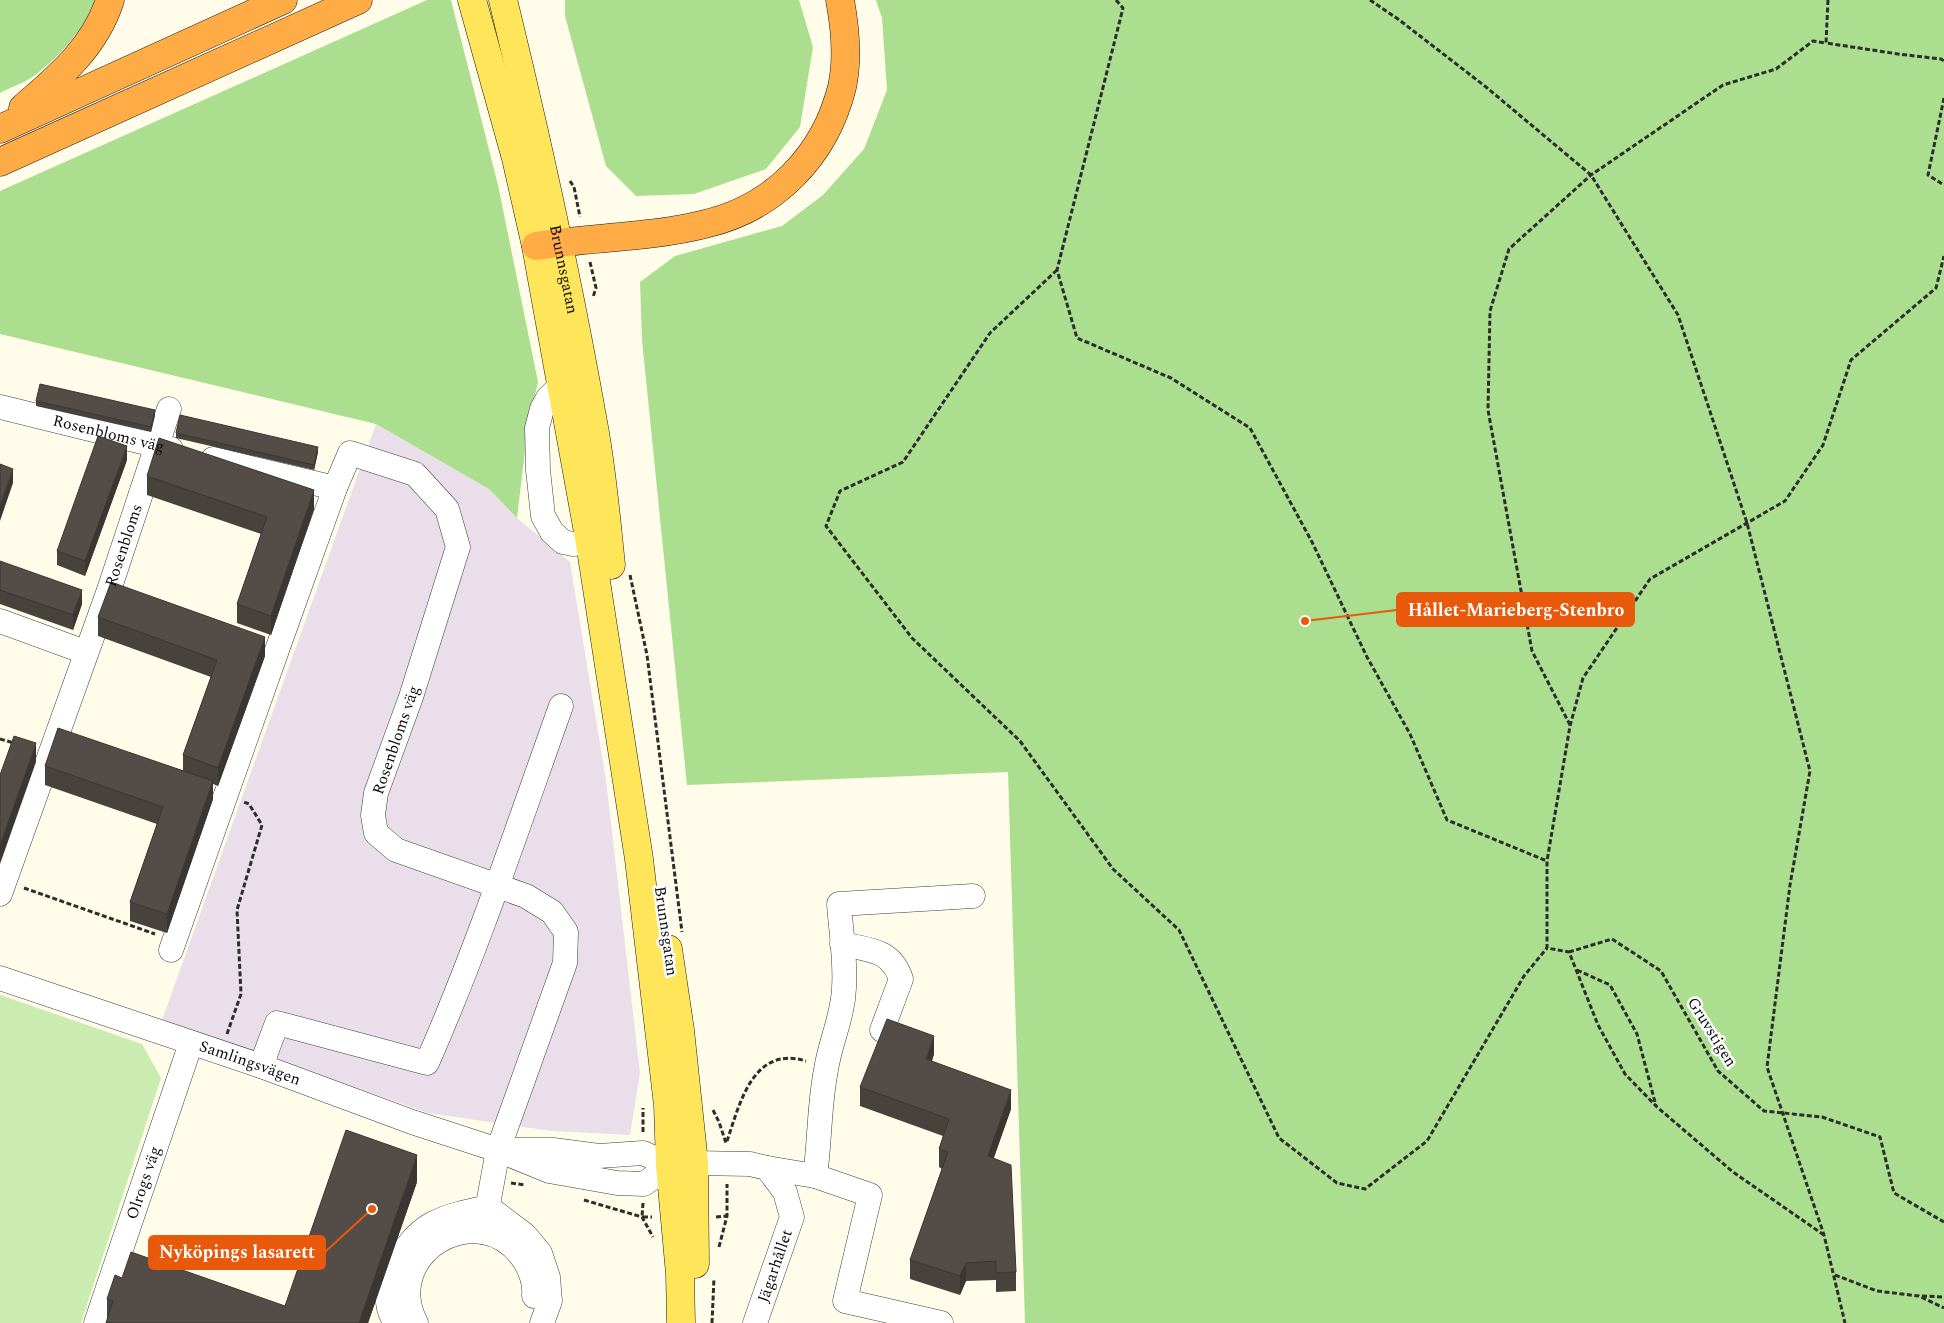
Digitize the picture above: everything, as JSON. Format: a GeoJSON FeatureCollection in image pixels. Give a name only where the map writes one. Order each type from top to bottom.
{"type":"FeatureCollection","features":[{"type":"Feature","properties":{"kind":"highway"},"geometry":{"type":"LineString","coordinates":[[0,128],[63,74],[80,55],[94,35],[110,0]]}},
{"type":"Feature","properties":{"kind":"highway"},"geometry":{"type":"LineString","coordinates":[[0,128],[283,0]]}},
{"type":"Feature","properties":{"kind":"highway"},"geometry":{"type":"LineString","coordinates":[[0,162],[358,0]]}},
{"type":"Feature","properties":{"kind":"highway"},"geometry":{"type":"LineString","coordinates":[[546,244],[678,230],[705,224],[731,216],[750,207],[784,184],[814,152],[826,129],[842,86],[844,33],[840,0]]}},
{"type":"Feature","properties":{"kind":"main road","name":"Brunnsgatan"},"geometry":{"type":"LineString","coordinates":[[472,0],[516,158],[546,244],[594,424],[599,542]]}},
{"type":"Feature","properties":{"kind":"main road","name":"Brunnsgatan"},"geometry":{"type":"LineString","coordinates":[[502,0],[523,81],[546,244],[560,386],[599,542],[639,742],[680,1030],[682,1164],[680,1323]]}},
{"type":"Feature","properties":{"kind":"main road","name":"Brunnsgatan"},"geometry":{"type":"LineString","coordinates":[[682,1164],[696,1218],[694,1323]]}},
{"type":"Feature","properties":{"kind":"street"},"geometry":{"type":"LineString","coordinates":[[560,386],[548,398],[542,409],[537,428],[538,470],[543,516],[552,532],[563,542],[573,544],[599,542]]}},
{"type":"Feature","properties":{"kind":"street","name":"Rosenbloms väg"},"geometry":{"type":"LineString","coordinates":[[0,407],[336,488]]}},
{"type":"Feature","properties":{"kind":"street","name":"Rosenbloms"},"geometry":{"type":"LineString","coordinates":[[2,888],[64,740],[85,652],[118,593],[157,446],[169,409]]}},
{"type":"Feature","properties":{"kind":"street","name":"Rosenbloms väg"},"geometry":{"type":"LineString","coordinates":[[173,945],[218,791],[267,647],[350,453],[415,474],[447,509],[458,547],[411,696],[376,793],[373,815],[376,833],[396,850],[526,896],[552,912],[566,932],[565,963],[498,1150],[483,1232]]}},
{"type":"Feature","properties":{"kind":"street"},"geometry":{"type":"LineString","coordinates":[[0,621],[85,652]]}},
{"type":"Feature","properties":{"kind":"street"},"geometry":{"type":"LineString","coordinates":[[261,1066],[277,1023],[426,1063],[452,1006],[561,706]]}},
{"type":"Feature","properties":{"kind":"street"},"geometry":{"type":"LineString","coordinates":[[815,1176],[821,1099],[826,1067],[840,1018],[845,987],[839,904],[973,896]]}},
{"type":"Feature","properties":{"kind":"street"},"geometry":{"type":"LineString","coordinates":[[842,944],[887,957],[896,966],[901,979],[882,1030]]}},
{"type":"Feature","properties":{"kind":"street","name":"Samlingsvägen"},"geometry":{"type":"LineString","coordinates":[[0,978],[261,1066],[412,1122],[498,1150],[549,1171],[617,1184],[644,1184],[682,1164]]}},
{"type":"Feature","properties":{"kind":"street","name":"Olrogs väg"},"geometry":{"type":"LineString","coordinates":[[96,1323],[191,1043]]}},
{"type":"Feature","properties":{"kind":"street"},"geometry":{"type":"LineString","coordinates":[[682,1164],[727,1152],[750,1164],[815,1176],[870,1195],[845,1301],[941,1323]]}},
{"type":"Feature","properties":{"kind":"street","name":"Jägarhållet"},"geometry":{"type":"LineString","coordinates":[[755,1323],[792,1217],[785,1192],[767,1168]]}},
{"type":"Feature","properties":{"kind":"street"},"geometry":{"type":"LineString","coordinates":[[396,1323],[389,1314],[388,1286],[397,1260],[403,1252],[431,1225],[459,1213],[488,1207],[525,1235],[540,1253],[548,1277],[550,1301],[542,1323]]}},
{"type":"Feature","properties":{"kind":"street"},"geometry":{"type":"LineString","coordinates":[[416,1323],[410,1313],[408,1291],[412,1270],[424,1252],[441,1238],[462,1231],[483,1232],[502,1239],[518,1252],[529,1268],[534,1288],[533,1308],[527,1323]]}},
{"type":"Feature","properties":{"kind":"path"},"geometry":{"type":"LineString","coordinates":[[1116,0],[1123,8],[1057,270],[1077,338],[1171,378],[1250,428],[1312,542],[1367,657],[1410,734],[1447,820],[1547,862]]}},
{"type":"Feature","properties":{"kind":"path"},"geometry":{"type":"LineString","coordinates":[[1370,0],[1398,19],[1479,82],[1590,175],[1678,315],[1747,523],[1810,772],[1790,885],[1767,1067],[1824,1235],[1845,1323]]}},
{"type":"Feature","properties":{"kind":"path"},"geometry":{"type":"LineString","coordinates":[[1826,43],[1828,0]]}},
{"type":"Feature","properties":{"kind":"path"},"geometry":{"type":"LineString","coordinates":[[1570,726],[1532,651],[1488,410],[1490,311],[1509,249],[1590,175],[1723,85],[1776,69],[1813,41],[1941,59],[1944,61]]}},
{"type":"Feature","properties":{"kind":"path"},"geometry":{"type":"LineString","coordinates":[[1944,98],[1928,174],[1944,185]]}},
{"type":"Feature","properties":{"kind":"path"},"geometry":{"type":"LineString","coordinates":[[568,178],[574,188],[596,288],[592,300]]}},
{"type":"Feature","properties":{"kind":"path"},"geometry":{"type":"LineString","coordinates":[[1057,270],[990,333],[903,462],[840,491],[826,526],[912,638],[1020,741],[1113,869],[1179,930],[1279,1138],[1337,1183],[1364,1189],[1427,1141],[1524,976],[1547,948],[1547,862],[1570,726],[1584,678],[1650,579],[1785,501],[1823,446],[1850,360],[1936,288],[1944,256]]}},
{"type":"Feature","properties":{"kind":"path"},"geometry":{"type":"LineString","coordinates":[[630,573],[647,655],[683,937]]}},
{"type":"Feature","properties":{"kind":"path"},"geometry":{"type":"LineString","coordinates":[[0,739],[16,744]]}},
{"type":"Feature","properties":{"kind":"path"},"geometry":{"type":"LineString","coordinates":[[218,791],[249,804],[262,825],[237,910],[241,994],[220,1053]]}},
{"type":"Feature","properties":{"kind":"path"},"geometry":{"type":"LineString","coordinates":[[2,888],[173,945]]}},
{"type":"Feature","properties":{"kind":"path","name":"Gruvstigen"},"geometry":{"type":"LineString","coordinates":[[1569,952],[1612,939],[1661,971],[1718,1071],[1764,1111],[1822,1117],[1880,1137],[1894,1193],[1944,1222]]}},
{"type":"Feature","properties":{"kind":"path"},"geometry":{"type":"LineString","coordinates":[[1547,948],[1569,952],[1598,1025],[1625,1074],[1657,1107],[1733,1172],[1824,1235]]}},
{"type":"Feature","properties":{"kind":"path"},"geometry":{"type":"LineString","coordinates":[[1576,970],[1610,985],[1637,1034],[1657,1107]]}},
{"type":"Feature","properties":{"kind":"path"},"geometry":{"type":"LineString","coordinates":[[727,1152],[745,1090],[757,1073],[775,1060],[794,1058],[826,1067]]}},
{"type":"Feature","properties":{"kind":"path"},"geometry":{"type":"LineString","coordinates":[[711,1107],[719,1122],[727,1152],[727,1216],[718,1250]]}},
{"type":"Feature","properties":{"kind":"path"},"geometry":{"type":"LineString","coordinates":[[493,1176],[516,1185],[532,1185]]}},
{"type":"Feature","properties":{"kind":"path"},"geometry":{"type":"LineString","coordinates":[[579,1199],[642,1217],[656,1243]]}},
{"type":"Feature","properties":{"kind":"path"},"geometry":{"type":"LineString","coordinates":[[1834,1275],[1877,1291],[1944,1297]]}},
{"type":"Feature","properties":{"kind":"path"},"geometry":{"type":"LineString","coordinates":[[712,1323],[714,1276]]}},
{"type":"Feature","properties":{"kind":"path"},"geometry":{"type":"LineString","coordinates":[[1918,1296],[1944,1308]]}},
{"type":"Feature","properties":{"kind":"shaded area"},"geometry":{"type":"Polygon","coordinates":[[[376,424],[489,489],[517,518],[570,562],[606,780],[640,1073],[630,1135],[551,1131],[428,1113],[162,1020],[376,424]]]}},
{"type":"Feature","properties":{"kind":"green space"},"geometry":{"type":"Polygon","coordinates":[[[0,0],[96,0],[78,31],[53,60],[31,78],[0,93],[0,0]]]}},
{"type":"Feature","properties":{"kind":"green space"},"geometry":{"type":"Polygon","coordinates":[[[427,0],[451,0],[498,185],[538,382],[528,425],[517,518],[489,489],[376,424],[0,334],[0,191],[427,0]]]}},
{"type":"Feature","properties":{"kind":"green space"},"geometry":{"type":"Polygon","coordinates":[[[565,0],[799,0],[813,47],[800,127],[766,169],[694,194],[636,196],[606,166],[565,16],[565,0]]]}},
{"type":"Feature","properties":{"kind":"green space"},"geometry":{"type":"Polygon","coordinates":[[[876,0],[1944,0],[1944,1323],[1025,1323],[1008,772],[687,785],[642,340],[640,282],[675,256],[782,226],[823,195],[864,149],[887,90],[882,18],[876,0]]]}},
{"type":"Feature","properties":{"kind":"green space"},"geometry":{"type":"Polygon","coordinates":[[[0,995],[142,1044],[161,1078],[81,1323],[0,1323],[0,995]]]}},
{"type":"Feature","properties":{"kind":"building"},"geometry":{"type":"Polygon","coordinates":[[[40,384],[155,410],[151,427],[36,401],[40,384]]]}},
{"type":"Feature","properties":{"kind":"building"},"geometry":{"type":"Polygon","coordinates":[[[180,415],[318,447],[314,465],[176,433],[180,415]]]}},
{"type":"Feature","properties":{"kind":"building"},"geometry":{"type":"Polygon","coordinates":[[[98,436],[127,446],[85,561],[57,551],[98,436]]]}},
{"type":"Feature","properties":{"kind":"building"},"geometry":{"type":"Polygon","coordinates":[[[159,438],[314,490],[271,616],[237,604],[267,517],[147,476],[159,438]]]}},
{"type":"Feature","properties":{"kind":"building"},"geometry":{"type":"Polygon","coordinates":[[[0,464],[13,469],[0,506],[0,464]]]}},
{"type":"Feature","properties":{"kind":"building"},"geometry":{"type":"Polygon","coordinates":[[[0,561],[82,590],[73,615],[0,590],[0,561]]]}},
{"type":"Feature","properties":{"kind":"building"},"geometry":{"type":"Polygon","coordinates":[[[111,582],[265,637],[218,768],[183,755],[217,660],[98,617],[111,582]]]}},
{"type":"Feature","properties":{"kind":"building"},"geometry":{"type":"Polygon","coordinates":[[[58,728],[213,781],[167,914],[130,902],[163,807],[45,766],[58,728]]]}},
{"type":"Feature","properties":{"kind":"building"},"geometry":{"type":"Polygon","coordinates":[[[14,736],[36,743],[0,845],[0,775],[14,736]]]}},
{"type":"Feature","properties":{"kind":"building"},"geometry":{"type":"Polygon","coordinates":[[[887,1019],[934,1036],[926,1059],[1011,1090],[988,1156],[1011,1165],[1016,1272],[996,1273],[996,1261],[966,1263],[960,1276],[910,1260],[948,1152],[939,1149],[949,1119],[860,1087],[887,1019]]]}},
{"type":"Feature","properties":{"kind":"building"},"geometry":{"type":"Polygon","coordinates":[[[346,1130],[417,1155],[359,1323],[106,1323],[113,1301],[107,1299],[115,1275],[122,1278],[131,1252],[285,1306],[346,1130]]]}},
{"type":"Feature","properties":{"kind":"place","name":"Hållet-Marieberg-Stenbro"},"geometry":{"type":"Point","coordinates":[1305,621]}},
{"type":"Feature","properties":{"kind":"place","name":"Nyköpings lasarett"},"geometry":{"type":"Point","coordinates":[372,1209]}}]}
